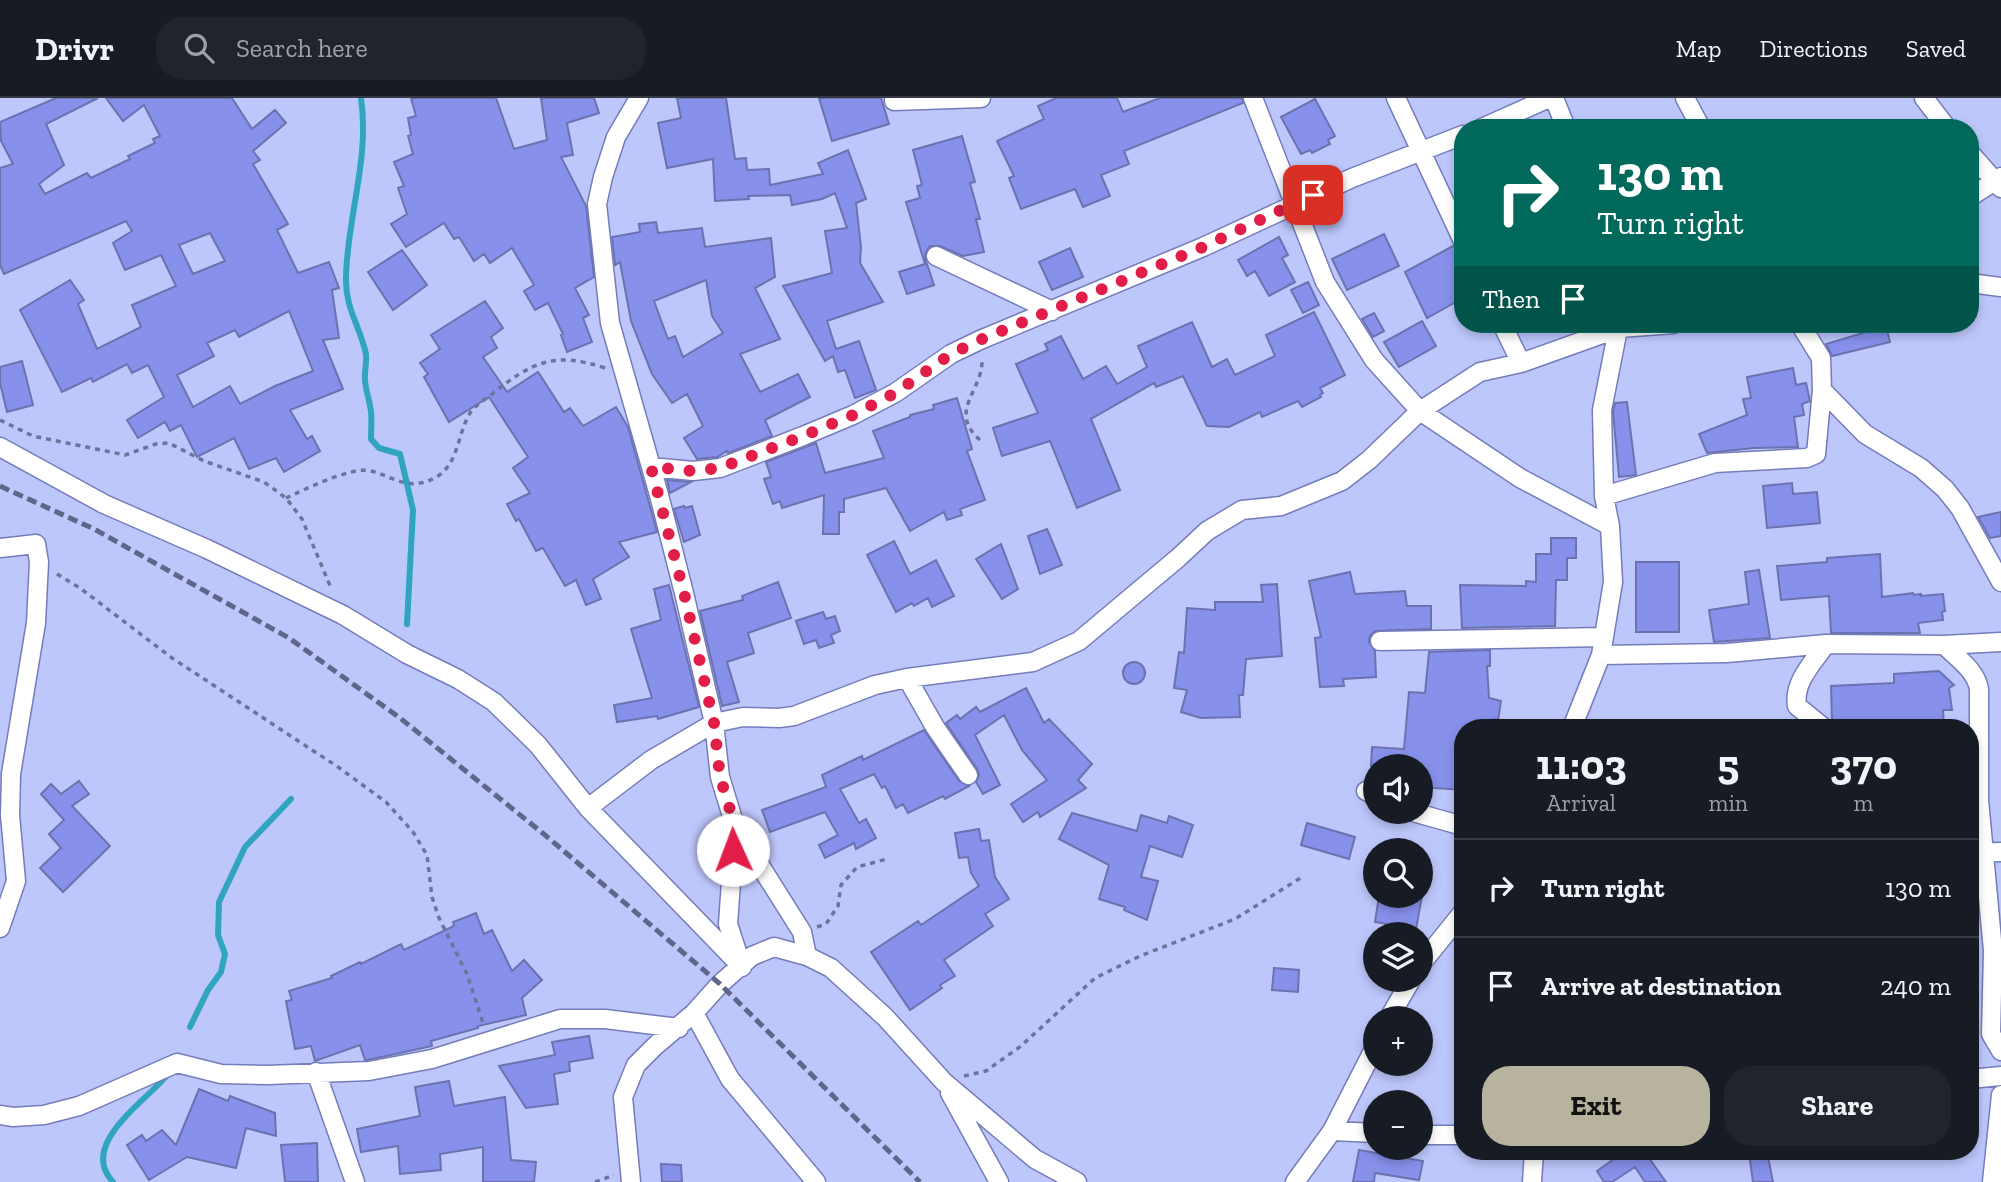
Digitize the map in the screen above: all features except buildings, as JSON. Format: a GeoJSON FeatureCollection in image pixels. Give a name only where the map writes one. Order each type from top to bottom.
{"type":"FeatureCollection","features":[{"type":"Feature","properties":{"kind":"street"},"geometry":{"type":"LineString","coordinates":[[639,98],[616,136],[597,204],[610,323],[681,580],[714,723],[720,777],[735,826],[802,932],[807,956]]}},
{"type":"Feature","properties":{"kind":"street"},"geometry":{"type":"LineString","coordinates":[[894,101],[981,98]]}},
{"type":"Feature","properties":{"kind":"street"},"geometry":{"type":"LineString","coordinates":[[1253,98],[1325,282],[1374,360],[1420,411],[1520,478],[1609,526]]}},
{"type":"Feature","properties":{"kind":"street"},"geometry":{"type":"LineString","coordinates":[[1396,98],[1454,224]]}},
{"type":"Feature","properties":{"kind":"street"},"geometry":{"type":"LineString","coordinates":[[1503,119],[1552,98],[1562,119]]}},
{"type":"Feature","properties":{"kind":"street"},"geometry":{"type":"LineString","coordinates":[[1685,98],[1696,119]]}},
{"type":"Feature","properties":{"kind":"street"},"geometry":{"type":"LineString","coordinates":[[1924,98],[1941,119]]}},
{"type":"Feature","properties":{"kind":"street"},"geometry":{"type":"LineString","coordinates":[[651,467],[693,471],[720,468],[803,436],[853,415],[895,393],[951,354],[980,340],[1203,247],[1294,204],[1454,138]]}},
{"type":"Feature","properties":{"kind":"street"},"geometry":{"type":"LineString","coordinates":[[1979,162],[1999,182],[1979,192]]}},
{"type":"Feature","properties":{"kind":"street"},"geometry":{"type":"LineString","coordinates":[[936,256],[1052,311]]}},
{"type":"Feature","properties":{"kind":"street"},"geometry":{"type":"LineString","coordinates":[[1979,284],[2001,287]]}},
{"type":"Feature","properties":{"kind":"street"},"geometry":{"type":"LineString","coordinates":[[1507,333],[1521,363]]}},
{"type":"Feature","properties":{"kind":"street"},"geometry":{"type":"LineString","coordinates":[[588,807],[651,760],[714,723],[743,717],[794,716],[875,685],[907,678],[1033,662],[1079,640],[1168,567],[1207,531],[1242,510],[1281,506],[1342,481],[1369,460],[1420,411],[1480,372],[1521,363],[1600,333]]}},
{"type":"Feature","properties":{"kind":"street"},"geometry":{"type":"LineString","coordinates":[[1575,719],[1602,646],[1613,582],[1604,496],[1602,410],[1618,333]]}},
{"type":"Feature","properties":{"kind":"street"},"geometry":{"type":"LineString","coordinates":[[1604,496],[1715,463],[1812,457],[1818,450],[1821,358],[1806,333]]}},
{"type":"Feature","properties":{"kind":"street"},"geometry":{"type":"LineString","coordinates":[[1822,390],[1866,433],[1921,468],[1945,489],[1960,508],[2001,582]]}},
{"type":"Feature","properties":{"kind":"street"},"geometry":{"type":"LineString","coordinates":[[0,447],[104,504],[206,549],[343,615],[494,702],[538,745],[588,807],[742,967]]}},
{"type":"Feature","properties":{"kind":"street"},"geometry":{"type":"LineString","coordinates":[[0,548],[36,544],[39,562],[36,623],[11,774],[10,815],[16,881],[0,928]]}},
{"type":"Feature","properties":{"kind":"street"},"geometry":{"type":"LineString","coordinates":[[1380,641],[1602,646],[1727,653],[1826,644],[1944,645],[2001,642]]}},
{"type":"Feature","properties":{"kind":"street"},"geometry":{"type":"LineString","coordinates":[[1812,719],[1801,710],[1796,701],[1800,681],[1826,644]]}},
{"type":"Feature","properties":{"kind":"street"},"geometry":{"type":"LineString","coordinates":[[1944,645],[1978,681],[1978,719]]}},
{"type":"Feature","properties":{"kind":"street"},"geometry":{"type":"LineString","coordinates":[[907,678],[935,727],[968,775]]}},
{"type":"Feature","properties":{"kind":"street"},"geometry":{"type":"LineString","coordinates":[[1979,800],[1993,951],[1991,1034],[2001,1051]]}},
{"type":"Feature","properties":{"kind":"street"},"geometry":{"type":"LineString","coordinates":[[1433,818],[1454,823]]}},
{"type":"Feature","properties":{"kind":"street"},"geometry":{"type":"LineString","coordinates":[[735,826],[728,924],[742,967]]}},
{"type":"Feature","properties":{"kind":"street"},"geometry":{"type":"LineString","coordinates":[[1433,949],[1454,923]]}},
{"type":"Feature","properties":{"kind":"street"},"geometry":{"type":"LineString","coordinates":[[631,1182],[623,1097],[636,1065],[679,1028],[720,984],[752,956],[774,947],[807,956],[831,968],[871,1003],[944,1082],[1035,1159],[1077,1182]]}},
{"type":"Feature","properties":{"kind":"street"},"geometry":{"type":"LineString","coordinates":[[694,1013],[730,1079],[816,1182]]}},
{"type":"Feature","properties":{"kind":"street"},"geometry":{"type":"LineString","coordinates":[[0,1115],[44,1115],[79,1106],[177,1063],[221,1074],[369,1071],[432,1059],[560,1019],[605,1019],[679,1028]]}},
{"type":"Feature","properties":{"kind":"street"},"geometry":{"type":"LineString","coordinates":[[1295,1182],[1332,1131],[1363,1070]]}},
{"type":"Feature","properties":{"kind":"street"},"geometry":{"type":"LineString","coordinates":[[316,1072],[355,1182]]}},
{"type":"Feature","properties":{"kind":"street"},"geometry":{"type":"LineString","coordinates":[[1979,1078],[2001,1076]]}},
{"type":"Feature","properties":{"kind":"street"},"geometry":{"type":"LineString","coordinates":[[944,1082],[999,1182]]}},
{"type":"Feature","properties":{"kind":"street"},"geometry":{"type":"LineString","coordinates":[[1992,1182],[2001,1095]]}},
{"type":"Feature","properties":{"kind":"street"},"geometry":{"type":"LineString","coordinates":[[1332,1131],[1363,1132]]}},
{"type":"Feature","properties":{"kind":"street"},"geometry":{"type":"LineString","coordinates":[[1433,1135],[1454,1135]]}},
{"type":"Feature","properties":{"kind":"street"},"geometry":{"type":"LineString","coordinates":[[1532,1182],[1533,1160]]}},
{"type":"Feature","properties":{"kind":"path"},"geometry":{"type":"LineString","coordinates":[[980,340],[983,364],[981,376],[970,395],[965,414],[972,433],[980,440]]}},
{"type":"Feature","properties":{"kind":"path"},"geometry":{"type":"LineString","coordinates":[[286,498],[356,470],[370,470],[408,484],[430,480],[441,474],[456,451],[470,411],[522,371],[539,363],[560,360],[586,362],[624,374]]}},
{"type":"Feature","properties":{"kind":"path"},"geometry":{"type":"LineString","coordinates":[[0,419],[33,436],[110,453],[125,455],[156,444],[169,443],[204,461],[264,482],[286,498],[302,519],[343,615]]}},
{"type":"Feature","properties":{"kind":"path"},"geometry":{"type":"LineString","coordinates":[[39,562],[80,588],[172,658],[338,767],[386,802],[413,832],[427,855],[432,897],[439,918],[467,974],[490,1042]]}},
{"type":"Feature","properties":{"kind":"path"},"geometry":{"type":"LineString","coordinates":[[802,932],[826,924],[838,906],[841,885],[857,867],[887,859]]}},
{"type":"Feature","properties":{"kind":"path"},"geometry":{"type":"LineString","coordinates":[[944,1082],[986,1071],[1021,1046],[1095,978],[1140,956],[1235,919],[1302,877]]}},
{"type":"Feature","properties":{"kind":"waterway"},"geometry":{"type":"LineString","coordinates":[[361,98],[363,143],[347,255],[346,289],[366,354],[365,378],[371,412],[371,439],[379,448],[400,454],[413,510],[407,624]]}},
{"type":"Feature","properties":{"kind":"waterway"},"geometry":{"type":"LineString","coordinates":[[190,1027],[208,990],[221,972],[225,954],[218,935],[219,902],[245,847],[291,799]]}},
{"type":"Feature","properties":{"kind":"waterway"},"geometry":{"type":"LineString","coordinates":[[113,1182],[104,1168],[104,1153],[109,1138],[169,1073]]}},
{"type":"Feature","properties":{"kind":"railway"},"geometry":{"type":"LineString","coordinates":[[0,486],[94,529],[289,638],[400,718],[545,835],[720,984],[920,1182]]}},
{"type":"Feature","properties":{"kind":"route"},"geometry":{"type":"LineString","coordinates":[[733,850],[735,826],[720,777],[714,723],[651,467],[693,471],[720,468],[803,436],[853,415],[895,393],[951,354],[980,340],[1203,247],[1313,195]]}}]}
